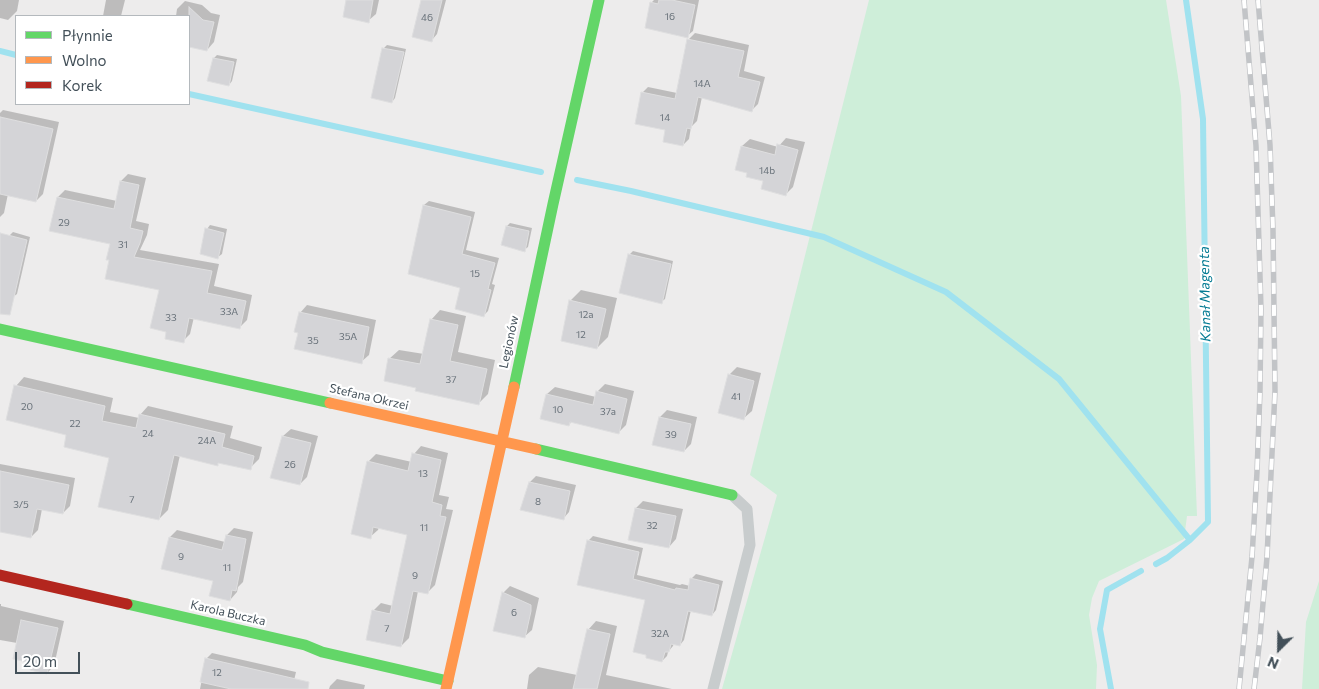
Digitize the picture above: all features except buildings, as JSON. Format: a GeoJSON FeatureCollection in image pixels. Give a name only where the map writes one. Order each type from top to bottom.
{"type":"FeatureCollection","features":[{"type":"Feature","properties":{"kind":"street","name":"Legionów"},"geometry":{"type":"LineString","coordinates":[[447,685],[599,0]]}},
{"type":"Feature","properties":{"kind":"street","name":"Stefana Okrzei"},"geometry":{"type":"LineString","coordinates":[[0,329],[502,441],[732,495]]}},
{"type":"Feature","properties":{"kind":"street","name":"Karola Buczka"},"geometry":{"type":"LineString","coordinates":[[0,575],[306,644],[322,652],[447,685]]}},
{"type":"Feature","properties":{"kind":"lane"},"geometry":{"type":"LineString","coordinates":[[713,689],[750,544],[747,509],[732,495]]}},
{"type":"Feature","properties":{"kind":"green space"},"geometry":{"type":"Polygon","coordinates":[[[869,0],[1166,0],[1181,96],[1197,516],[1187,516],[1184,539],[1099,581],[1092,598],[1089,615],[1097,665],[1096,689],[722,689],[777,495],[750,475],[869,0]]]}},
{"type":"Feature","properties":{"kind":"green space"},"geometry":{"type":"Polygon","coordinates":[[[1319,581],[1319,689],[1302,689],[1306,622],[1319,581]]]}},
{"type":"Feature","properties":{"kind":"waterway","name":"Kanał Magenta"},"geometry":{"type":"LineString","coordinates":[[1156,564],[1190,540],[1208,522],[1203,119],[1186,0]]}},
{"type":"Feature","properties":{"kind":"waterway"},"geometry":{"type":"LineString","coordinates":[[0,51],[15,55]]}},
{"type":"Feature","properties":{"kind":"waterway"},"geometry":{"type":"LineString","coordinates":[[190,94],[541,172]]}},
{"type":"Feature","properties":{"kind":"waterway"},"geometry":{"type":"LineString","coordinates":[[577,180],[824,237],[946,292],[1059,379],[1190,540]]}},
{"type":"Feature","properties":{"kind":"waterway","name":"Kanał Magenta"},"geometry":{"type":"LineString","coordinates":[[1111,689],[1100,629],[1107,590],[1141,571]]}},
{"type":"Feature","properties":{"kind":"railway"},"geometry":{"type":"LineString","coordinates":[[1239,689],[1252,557],[1257,472],[1261,309],[1256,146],[1244,0]]}},
{"type":"Feature","properties":{"kind":"railway"},"geometry":{"type":"LineString","coordinates":[[1254,689],[1267,557],[1275,391],[1270,145],[1258,0]]}},
{"type":"Feature","properties":{"kind":"traffic: fast"},"geometry":{"type":"LineString","coordinates":[[514,387],[599,0]]}},
{"type":"Feature","properties":{"kind":"traffic: fast"},"geometry":{"type":"LineString","coordinates":[[0,329],[330,403]]}},
{"type":"Feature","properties":{"kind":"traffic: fast"},"geometry":{"type":"LineString","coordinates":[[536,449],[732,495]]}},
{"type":"Feature","properties":{"kind":"traffic: fast"},"geometry":{"type":"LineString","coordinates":[[127,604],[305,645],[322,652],[448,681]]}},
{"type":"Feature","properties":{"kind":"traffic: slow"},"geometry":{"type":"LineString","coordinates":[[446,689],[514,387]]}},
{"type":"Feature","properties":{"kind":"traffic: slow"},"geometry":{"type":"LineString","coordinates":[[330,403],[536,449]]}},
{"type":"Feature","properties":{"kind":"traffic: jam"},"geometry":{"type":"LineString","coordinates":[[0,575],[127,604]]}}]}
